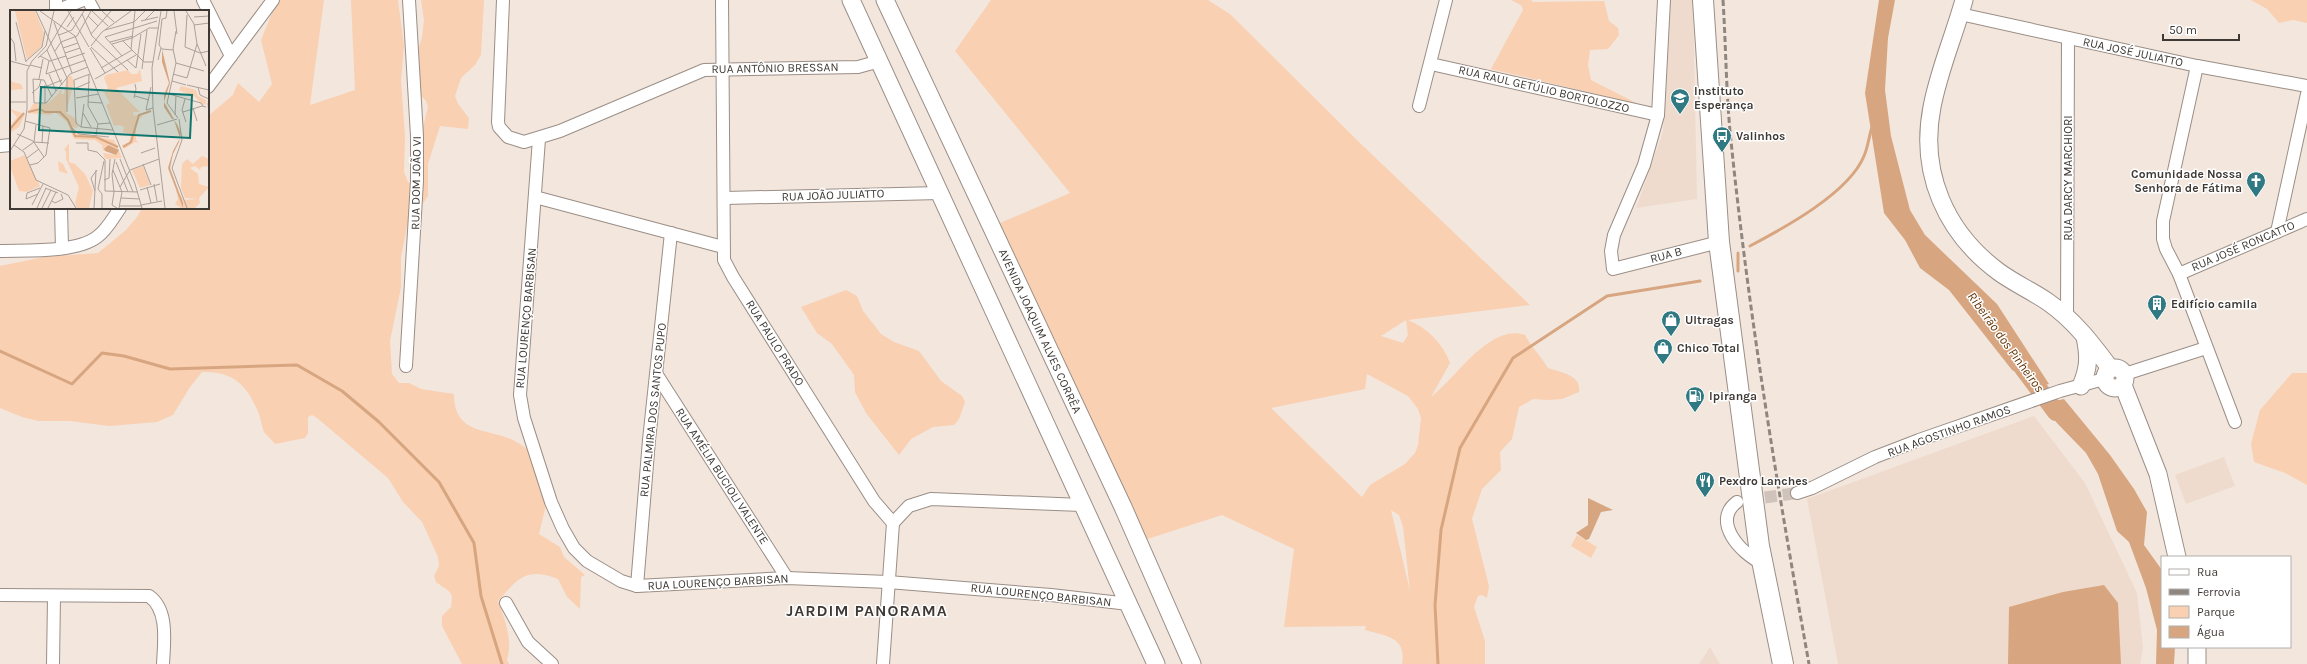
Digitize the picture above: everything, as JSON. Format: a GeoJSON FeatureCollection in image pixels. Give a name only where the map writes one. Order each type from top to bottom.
{"type":"FeatureCollection","features":[{"type":"Feature","properties":{"kind":"main road"},"geometry":{"type":"LineString","coordinates":[[851,0],[880,60],[1082,505],[1156,664]]}},
{"type":"Feature","properties":{"kind":"main road","name":"AVENIDA JOAQUIM ALVES CORRÊA"},"geometry":{"type":"LineString","coordinates":[[885,0],[1123,507],[1192,664]]}},
{"type":"Feature","properties":{"kind":"main road"},"geometry":{"type":"LineString","coordinates":[[1703,0],[1719,242],[1762,563],[1783,664]]}},
{"type":"Feature","properties":{"kind":"main road"},"geometry":{"type":"LineString","coordinates":[[1962,7],[1946,55],[1931,109],[1928,149],[1939,198],[1944,210],[1979,256],[2000,272],[2048,302],[2067,318],[2085,334],[2116,377],[2158,474],[2177,556]]}},
{"type":"Feature","properties":{"kind":"main road"},"geometry":{"type":"LineString","coordinates":[[2081,386],[2087,370],[2089,355],[2085,334]]}},
{"type":"Feature","properties":{"kind":"main road"},"geometry":{"type":"LineString","coordinates":[[2197,648],[2197,664]]}},
{"type":"Feature","properties":{"kind":"street"},"geometry":{"type":"LineString","coordinates":[[58,10],[83,0]]}},
{"type":"Feature","properties":{"kind":"street"},"geometry":{"type":"LineString","coordinates":[[88,0],[93,10]]}},
{"type":"Feature","properties":{"kind":"street"},"geometry":{"type":"LineString","coordinates":[[203,0],[208,10]]}},
{"type":"Feature","properties":{"kind":"street"},"geometry":{"type":"LineString","coordinates":[[209,86],[273,0]]}},
{"type":"Feature","properties":{"kind":"street","name":"RUA DOM JOÃO VI"},"geometry":{"type":"LineString","coordinates":[[406,366],[417,181],[417,136],[409,0]]}},
{"type":"Feature","properties":{"kind":"street","name":"RUA PAULO PRADO"},"geometry":{"type":"LineString","coordinates":[[722,0],[725,198],[723,247],[724,260],[733,277],[874,501],[893,524]]}},
{"type":"Feature","properties":{"kind":"street"},"geometry":{"type":"LineString","coordinates":[[1419,106],[1431,64],[1446,0]]}},
{"type":"Feature","properties":{"kind":"street"},"geometry":{"type":"LineString","coordinates":[[1658,114],[1664,0]]}},
{"type":"Feature","properties":{"kind":"street"},"geometry":{"type":"LineString","coordinates":[[505,1],[498,122],[504,134],[515,141],[524,142],[539,139]]}},
{"type":"Feature","properties":{"kind":"street","name":"RUA JOSÉ JULIATTO"},"geometry":{"type":"LineString","coordinates":[[1962,7],[2068,38],[2197,66],[2307,86]]}},
{"type":"Feature","properties":{"kind":"street"},"geometry":{"type":"LineString","coordinates":[[209,12],[231,56]]}},
{"type":"Feature","properties":{"kind":"street","name":"RUA DARCY MARCHIORI"},"geometry":{"type":"LineString","coordinates":[[2067,318],[2068,38]]}},
{"type":"Feature","properties":{"kind":"street","name":"RUA ANTÔNIO BRESSAN"},"geometry":{"type":"LineString","coordinates":[[539,139],[691,74],[704,70],[858,67],[880,60]]}},
{"type":"Feature","properties":{"kind":"street","name":"RUA RAUL GETÚLIO BORTOLOZZO"},"geometry":{"type":"LineString","coordinates":[[1431,64],[1658,114]]}},
{"type":"Feature","properties":{"kind":"street"},"geometry":{"type":"LineString","coordinates":[[2197,66],[2163,222],[2163,239],[2179,274],[2235,422]]}},
{"type":"Feature","properties":{"kind":"street"},"geometry":{"type":"LineString","coordinates":[[2277,232],[2307,94]]}},
{"type":"Feature","properties":{"kind":"street","name":"RUA B"},"geometry":{"type":"LineString","coordinates":[[1658,114],[1644,165],[1614,235],[1611,251],[1613,268],[1719,242]]}},
{"type":"Feature","properties":{"kind":"street","name":"RUA LOURENÇO BARBISAN"},"geometry":{"type":"LineString","coordinates":[[539,139],[520,395],[523,412],[551,502],[574,548],[587,561],[605,573],[637,586],[787,578],[888,582],[1051,595],[1129,604]]}},
{"type":"Feature","properties":{"kind":"street"},"geometry":{"type":"LineString","coordinates":[[0,146],[10,145]]}},
{"type":"Feature","properties":{"kind":"street","name":"RUA JOÃO JULIATTO"},"geometry":{"type":"LineString","coordinates":[[725,198],[940,193]]}},
{"type":"Feature","properties":{"kind":"street"},"geometry":{"type":"LineString","coordinates":[[535,197],[723,247]]}},
{"type":"Feature","properties":{"kind":"street"},"geometry":{"type":"LineString","coordinates":[[61,209],[62,248]]}},
{"type":"Feature","properties":{"kind":"street"},"geometry":{"type":"LineString","coordinates":[[0,251],[62,248],[91,242],[99,236],[119,209]]}},
{"type":"Feature","properties":{"kind":"street","name":"RUA JOSÉ RONCATTO"},"geometry":{"type":"LineString","coordinates":[[2179,274],[2307,220]]}},
{"type":"Feature","properties":{"kind":"street","name":"RUA PALMIRA DOS SANTOS PUPO"},"geometry":{"type":"LineString","coordinates":[[637,586],[671,233]]}},
{"type":"Feature","properties":{"kind":"street","name":"RUA AGOSTINHO RAMOS"},"geometry":{"type":"LineString","coordinates":[[1798,493],[1812,488],[1875,457],[1919,440],[2060,391],[2116,377],[2206,348]]}},
{"type":"Feature","properties":{"kind":"street","name":"RUA AMÉLIA BUCIOLI VALENTE"},"geometry":{"type":"LineString","coordinates":[[657,375],[787,578]]}},
{"type":"Feature","properties":{"kind":"street"},"geometry":{"type":"LineString","coordinates":[[883,664],[893,524],[909,506],[931,499],[1082,505]]}},
{"type":"Feature","properties":{"kind":"street"},"geometry":{"type":"LineString","coordinates":[[1737,502],[1730,507],[1727,513],[1727,529],[1750,558],[1762,563]]}},
{"type":"Feature","properties":{"kind":"street"},"geometry":{"type":"LineString","coordinates":[[0,595],[54,597],[149,596],[158,606],[162,617],[163,664]]}},
{"type":"Feature","properties":{"kind":"street"},"geometry":{"type":"LineString","coordinates":[[53,664],[54,597]]}},
{"type":"Feature","properties":{"kind":"street"},"geometry":{"type":"LineString","coordinates":[[506,602],[528,642],[552,664]]}},
{"type":"Feature","properties":{"kind":"shaded area","name":"Instituto Esperança"},"geometry":{"type":"Polygon","coordinates":[[[1670,0],[1693,0],[1697,199],[1636,208],[1663,132],[1670,0]]]}},
{"type":"Feature","properties":{"kind":"shaded area"},"geometry":{"type":"Polygon","coordinates":[[[2034,416],[2085,483],[2137,593],[2143,648],[2140,664],[1838,664],[1807,499],[2034,416]]]}},
{"type":"Feature","properties":{"kind":"shaded area"},"geometry":{"type":"Polygon","coordinates":[[[2224,457],[2235,486],[2186,504],[2175,475],[2224,457]]]}},
{"type":"Feature","properties":{"kind":"shaded area"},"geometry":{"type":"Polygon","coordinates":[[[1710,647],[1720,664],[1699,664],[1710,647]]]}},
{"type":"Feature","properties":{"kind":"green space"},"geometry":{"type":"Polygon","coordinates":[[[280,0],[324,0],[310,105],[355,90],[351,0],[398,0],[404,46],[401,80],[405,137],[404,172],[408,182],[412,184],[422,177],[424,164],[422,131],[428,107],[426,101],[413,87],[414,64],[422,37],[424,20],[421,0],[484,0],[481,55],[475,65],[461,78],[455,96],[458,104],[469,118],[468,129],[440,126],[428,164],[428,196],[407,226],[401,257],[401,287],[390,341],[392,374],[399,383],[409,383],[421,389],[454,394],[455,407],[460,417],[466,423],[474,428],[513,440],[534,455],[546,505],[539,534],[560,547],[564,557],[585,575],[581,577],[580,609],[567,597],[558,579],[538,574],[524,577],[518,581],[511,586],[498,601],[509,637],[509,652],[507,660],[509,664],[462,664],[442,626],[442,616],[451,607],[452,597],[450,592],[436,582],[434,576],[439,566],[438,557],[422,522],[403,502],[388,478],[312,415],[308,417],[308,433],[305,438],[275,444],[264,432],[259,414],[250,395],[244,388],[231,377],[213,372],[202,372],[190,387],[173,415],[157,422],[109,426],[70,421],[38,421],[22,417],[0,408],[0,266],[44,257],[98,253],[126,230],[141,209],[209,209],[209,115],[233,95],[238,83],[259,102],[272,84],[261,40],[274,8],[280,0]]]}},
{"type":"Feature","properties":{"kind":"green space"},"geometry":{"type":"Polygon","coordinates":[[[991,0],[1208,0],[1230,14],[1361,144],[1530,305],[1408,320],[1422,327],[1434,337],[1443,349],[1450,363],[1431,397],[1463,365],[1487,344],[1499,337],[1512,333],[1525,335],[1548,368],[1569,375],[1574,378],[1579,386],[1579,392],[1562,399],[1533,399],[1519,407],[1512,439],[1500,452],[1501,470],[1482,489],[1472,519],[1489,586],[1487,598],[1482,595],[1478,596],[1474,607],[1485,641],[1485,664],[1402,664],[1403,655],[1398,643],[1387,636],[1365,630],[1366,626],[1284,627],[1294,549],[1222,515],[1138,542],[1000,223],[1070,193],[955,51],[991,0]],[[1406,320],[1381,336],[1403,343],[1408,335],[1406,320]],[[1367,374],[1365,389],[1271,408],[1362,497],[1370,485],[1405,464],[1415,453],[1418,445],[1421,418],[1418,409],[1408,396],[1367,374]],[[1391,510],[1410,591],[1403,527],[1399,515],[1391,510]]]}},
{"type":"Feature","properties":{"kind":"green space"},"geometry":{"type":"Polygon","coordinates":[[[1511,0],[1531,0],[1533,2],[1604,1],[1609,21],[1618,28],[1619,35],[1608,49],[1590,50],[1588,65],[1591,80],[1638,104],[1491,69],[1523,10],[1521,5],[1511,0]]]}},
{"type":"Feature","properties":{"kind":"green space"},"geometry":{"type":"Polygon","coordinates":[[[2251,0],[2307,0],[2307,23],[2293,20],[2279,23],[2267,9],[2251,0]]]}},
{"type":"Feature","properties":{"kind":"green space"},"geometry":{"type":"Polygon","coordinates":[[[846,290],[857,296],[863,311],[881,334],[894,342],[919,351],[941,381],[962,396],[965,402],[959,419],[954,425],[933,427],[911,439],[899,455],[866,413],[855,392],[854,375],[832,344],[817,333],[801,307],[846,290]]]}},
{"type":"Feature","properties":{"kind":"green space"},"geometry":{"type":"Polygon","coordinates":[[[2292,373],[2307,373],[2307,485],[2285,473],[2254,462],[2251,444],[2260,410],[2292,373]]]}},
{"type":"Feature","properties":{"kind":"green space"},"geometry":{"type":"Polygon","coordinates":[[[1577,535],[1597,547],[1591,558],[1571,546],[1577,535]]]}},
{"type":"Feature","properties":{"kind":"water"},"geometry":{"type":"Polygon","coordinates":[[[1879,0],[1895,0],[1888,38],[1885,90],[1891,136],[1910,210],[1925,235],[1997,304],[2049,384],[2030,389],[2028,380],[2012,370],[1949,290],[1920,268],[1905,240],[1884,213],[1865,93],[1879,0]]]}},
{"type":"Feature","properties":{"kind":"water"},"geometry":{"type":"Polygon","coordinates":[[[2064,399],[2110,455],[2134,489],[2147,512],[2144,545],[2161,569],[2161,648],[2175,648],[2174,664],[2156,664],[2157,630],[2146,588],[2129,542],[2117,531],[2098,474],[2086,453],[2056,422],[2046,403],[2064,399]]]}},
{"type":"Feature","properties":{"kind":"water"},"geometry":{"type":"Polygon","coordinates":[[[1588,498],[1613,510],[1601,512],[1589,539],[1586,540],[1576,533],[1588,525],[1588,498]]]}},
{"type":"Feature","properties":{"kind":"water"},"geometry":{"type":"Polygon","coordinates":[[[2104,585],[2118,603],[2121,664],[2008,664],[2009,607],[2063,592],[2104,585]]]}},
{"type":"Feature","properties":{"kind":"waterway"},"geometry":{"type":"LineString","coordinates":[[1750,246],[1780,230],[1814,208],[1845,183],[1856,170],[1864,156],[1872,127]]}},
{"type":"Feature","properties":{"kind":"waterway"},"geometry":{"type":"LineString","coordinates":[[1738,253],[1738,271]]}},
{"type":"Feature","properties":{"kind":"waterway"},"geometry":{"type":"LineString","coordinates":[[1438,664],[1435,605],[1441,530],[1460,448],[1513,358],[1607,296],[1700,281]]}},
{"type":"Feature","properties":{"kind":"waterway"},"geometry":{"type":"LineString","coordinates":[[0,351],[72,384],[102,353],[124,356],[170,369],[297,365],[342,391],[379,422],[439,482],[474,543],[481,596],[502,664]]}},
{"type":"Feature","properties":{"kind":"waterway","name":"Ribeirão dos Pinheiros"},"geometry":{"type":"LineString","coordinates":[[2023,368],[2056,412]]}},
{"type":"Feature","properties":{"kind":"tunnel"},"geometry":{"type":"LineString","coordinates":[[1747,500],[1797,493]]}},
{"type":"Feature","properties":{"kind":"railway"},"geometry":{"type":"LineString","coordinates":[[1723,0],[1729,123],[1746,273],[1775,469],[1809,664]]}},
{"type":"Feature","properties":{"kind":"place","name":"Instituto Esperança"},"geometry":{"type":"Point","coordinates":[1680,115]}},
{"type":"Feature","properties":{"kind":"place","name":"Valinhos"},"geometry":{"type":"Point","coordinates":[1722,153]}},
{"type":"Feature","properties":{"kind":"place","name":"Comunidade Nossa Senhora de Fátima"},"geometry":{"type":"Point","coordinates":[2256,198]}},
{"type":"Feature","properties":{"kind":"place","name":"Edifício camila"},"geometry":{"type":"Point","coordinates":[2157,321]}},
{"type":"Feature","properties":{"kind":"place","name":"Ultragas"},"geometry":{"type":"Point","coordinates":[1671,337]}},
{"type":"Feature","properties":{"kind":"place","name":"Chico Total"},"geometry":{"type":"Point","coordinates":[1663,365]}},
{"type":"Feature","properties":{"kind":"place","name":"Ipiranga"},"geometry":{"type":"Point","coordinates":[1695,413]}},
{"type":"Feature","properties":{"kind":"place","name":"Pexdro Lanches"},"geometry":{"type":"Point","coordinates":[1705,498]}},
{"type":"Feature","properties":{"kind":"district","name":"JARDIM PANORAMA"},"geometry":{"type":"Point","coordinates":[867,610]}}]}
